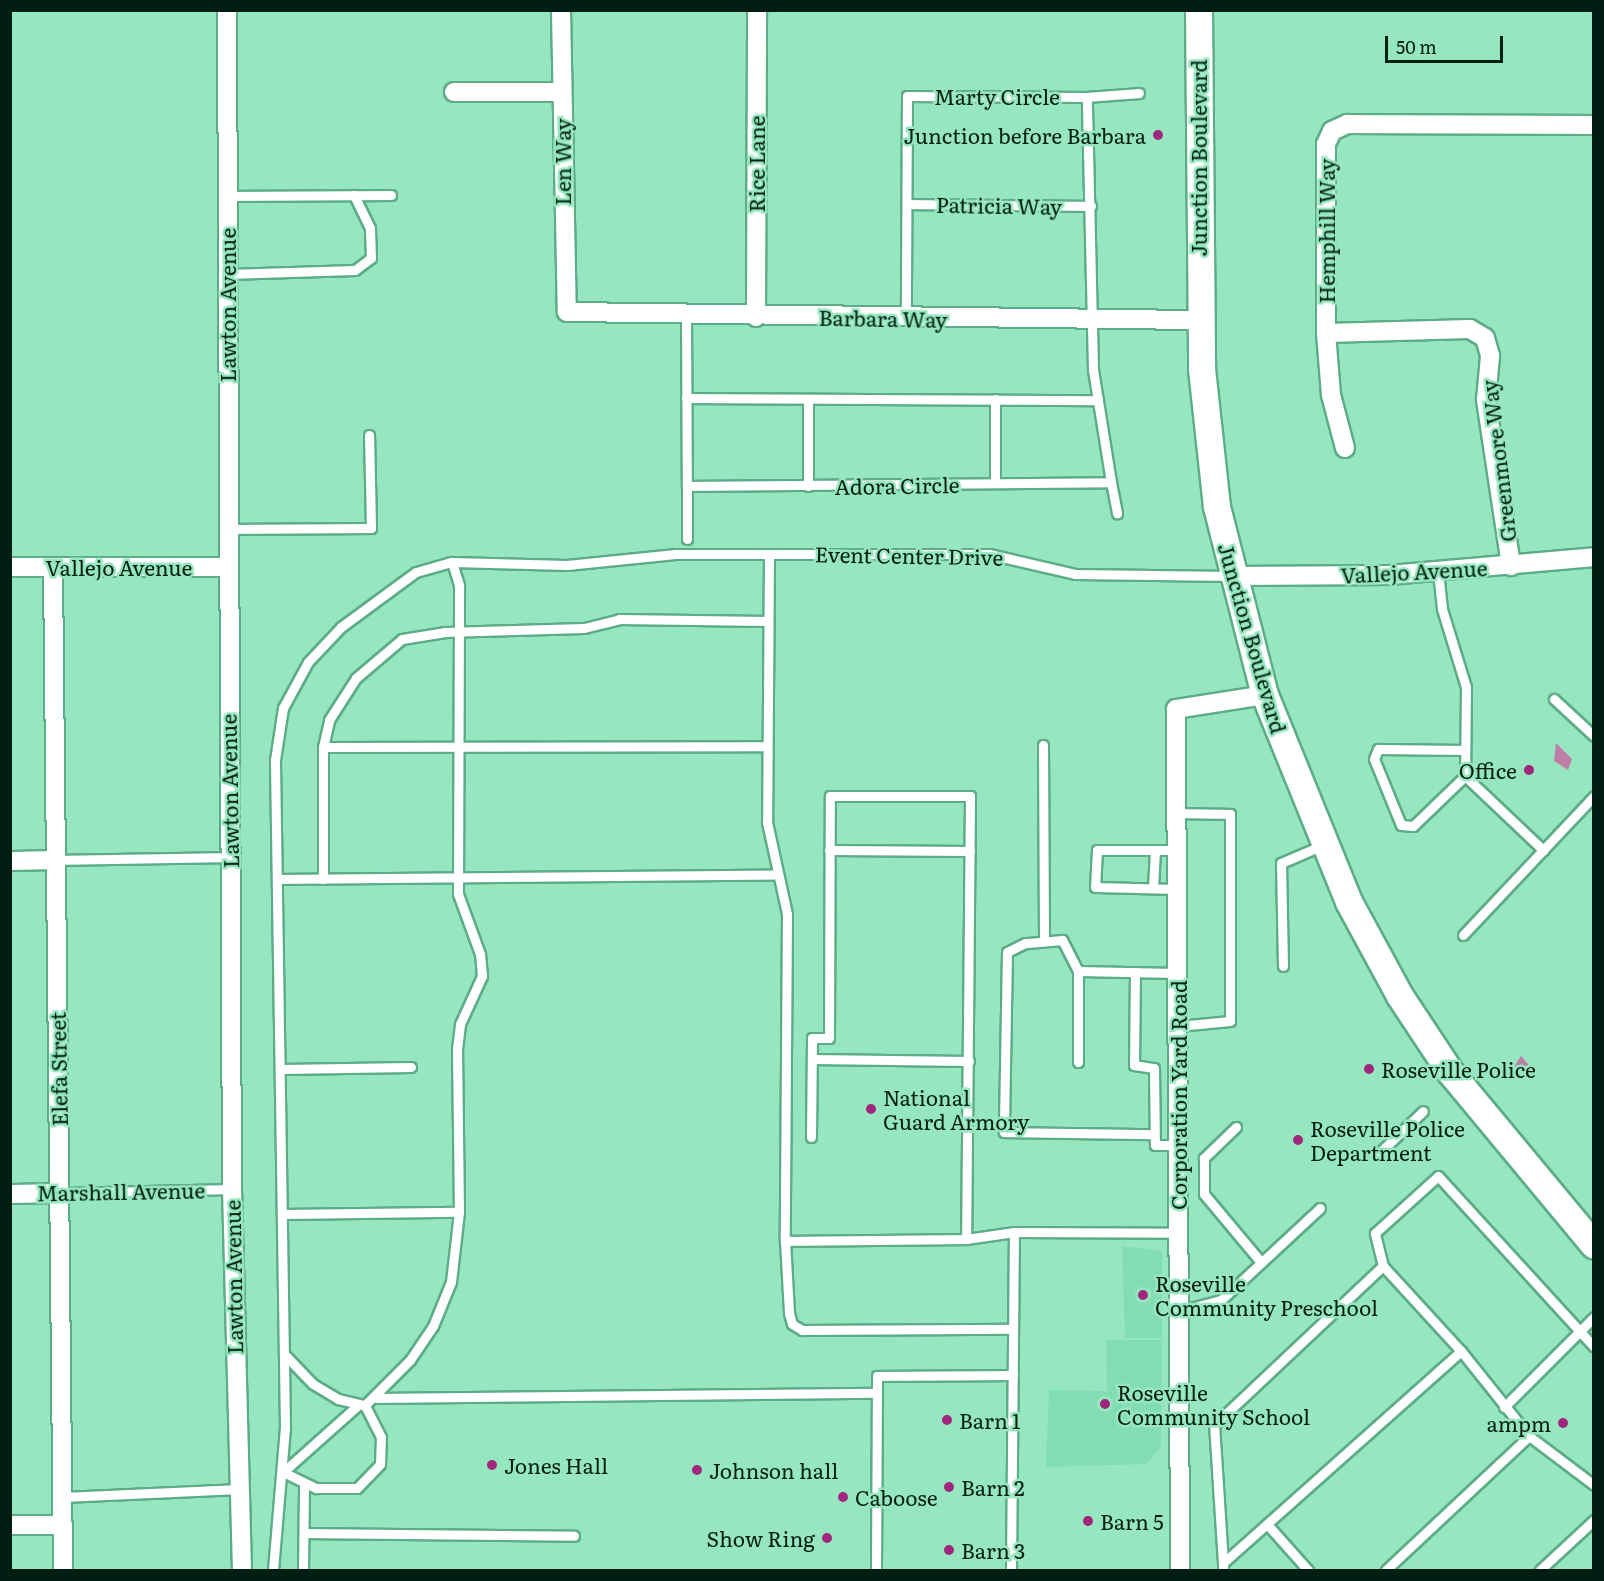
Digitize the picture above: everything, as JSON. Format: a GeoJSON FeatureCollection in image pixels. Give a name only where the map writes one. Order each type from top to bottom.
{"type":"FeatureCollection","features":[{"type":"Feature","properties":{"kind":"main road","name":"Junction Boulevard"},"geometry":{"type":"LineString","coordinates":[[1199,10],[1199,320],[1217,507],[1264,694],[1323,845],[1400,996],[1451,1073],[1593,1245]]}},
{"type":"Feature","properties":{"kind":"street","name":"Lawton Avenue"},"geometry":{"type":"LineString","coordinates":[[227,10],[227,567],[232,1189],[235,1438],[241,1489],[242,1570]]}},
{"type":"Feature","properties":{"kind":"street","name":"Len Way"},"geometry":{"type":"LineString","coordinates":[[561,10],[567,312]]}},
{"type":"Feature","properties":{"kind":"street","name":"Rice Lane"},"geometry":{"type":"LineString","coordinates":[[756,317],[757,10]]}},
{"type":"Feature","properties":{"kind":"street"},"geometry":{"type":"LineString","coordinates":[[454,92],[562,92]]}},
{"type":"Feature","properties":{"kind":"street","name":"Hemphill Way"},"geometry":{"type":"LineString","coordinates":[[1345,448],[1331,395],[1326,333],[1326,144],[1332,131],[1347,124],[1593,125]]}},
{"type":"Feature","properties":{"kind":"street","name":"Barbara Way"},"geometry":{"type":"LineString","coordinates":[[567,312],[906,319],[1199,320]]}},
{"type":"Feature","properties":{"kind":"street","name":"Greenmore Way"},"geometry":{"type":"LineString","coordinates":[[1326,333],[1470,329],[1485,338],[1490,356],[1486,400],[1511,566]]}},
{"type":"Feature","properties":{"kind":"street","name":"Vallejo Avenue"},"geometry":{"type":"LineString","coordinates":[[1234,576],[1438,571],[1593,557]]}},
{"type":"Feature","properties":{"kind":"street","name":"Vallejo Avenue"},"geometry":{"type":"LineString","coordinates":[[10,567],[227,567]]}},
{"type":"Feature","properties":{"kind":"street","name":"Elefa Street"},"geometry":{"type":"LineString","coordinates":[[53,567],[63,1570]]}},
{"type":"Feature","properties":{"kind":"street","name":"Corporation Yard Road"},"geometry":{"type":"LineString","coordinates":[[1180,1570],[1176,709],[1264,694]]}},
{"type":"Feature","properties":{"kind":"street"},"geometry":{"type":"LineString","coordinates":[[10,861],[56,860]]}},
{"type":"Feature","properties":{"kind":"street","name":"Marshall Avenue"},"geometry":{"type":"LineString","coordinates":[[10,1194],[60,1193]]}},
{"type":"Feature","properties":{"kind":"street"},"geometry":{"type":"LineString","coordinates":[[10,1525],[63,1525]]}},
{"type":"Feature","properties":{"kind":"lane"},"geometry":{"type":"LineString","coordinates":[[1087,97],[1139,93]]}},
{"type":"Feature","properties":{"kind":"lane","name":"Marty Circle"},"geometry":{"type":"LineString","coordinates":[[906,319],[907,96],[1087,97],[1093,320]]}},
{"type":"Feature","properties":{"kind":"lane"},"geometry":{"type":"LineString","coordinates":[[227,274],[355,270],[371,258],[370,228],[354,195]]}},
{"type":"Feature","properties":{"kind":"lane"},"geometry":{"type":"LineString","coordinates":[[227,196],[391,195]]}},
{"type":"Feature","properties":{"kind":"lane","name":"Patricia Way"},"geometry":{"type":"LineString","coordinates":[[907,204],[1091,206]]}},
{"type":"Feature","properties":{"kind":"lane"},"geometry":{"type":"LineString","coordinates":[[686,316],[687,538]]}},
{"type":"Feature","properties":{"kind":"lane"},"geometry":{"type":"LineString","coordinates":[[1093,320],[1098,400],[1117,513]]}},
{"type":"Feature","properties":{"kind":"lane"},"geometry":{"type":"LineString","coordinates":[[686,398],[1098,400]]}},
{"type":"Feature","properties":{"kind":"lane"},"geometry":{"type":"LineString","coordinates":[[808,399],[808,486]]}},
{"type":"Feature","properties":{"kind":"lane"},"geometry":{"type":"LineString","coordinates":[[995,399],[995,483]]}},
{"type":"Feature","properties":{"kind":"lane"},"geometry":{"type":"LineString","coordinates":[[227,529],[371,528],[369,435]]}},
{"type":"Feature","properties":{"kind":"lane","name":"Adora Circle"},"geometry":{"type":"LineString","coordinates":[[687,486],[1111,482]]}},
{"type":"Feature","properties":{"kind":"lane","name":"Event Center Drive"},"geometry":{"type":"LineString","coordinates":[[273,1570],[283,1473],[285,1355],[279,879],[275,760],[283,708],[308,662],[341,627],[416,572],[452,562],[567,565],[675,554],[989,554],[1074,574],[1234,576]]}},
{"type":"Feature","properties":{"kind":"lane"},"geometry":{"type":"LineString","coordinates":[[765,554],[768,621],[769,845],[787,914],[785,1241],[789,1313],[792,1324],[802,1330],[1013,1329]]}},
{"type":"Feature","properties":{"kind":"lane"},"geometry":{"type":"LineString","coordinates":[[285,1355],[313,1384],[361,1406],[381,1437],[380,1464],[357,1488],[304,1483],[283,1473],[361,1406],[377,1398],[433,1326],[451,1282],[459,1212],[456,1049],[460,1024],[482,976],[480,954],[459,908],[459,585],[452,562]]}},
{"type":"Feature","properties":{"kind":"lane"},"geometry":{"type":"LineString","coordinates":[[1438,571],[1442,609],[1466,687],[1465,776],[1413,826],[1401,825],[1374,759],[1378,749],[1465,750]]}},
{"type":"Feature","properties":{"kind":"lane"},"geometry":{"type":"LineString","coordinates":[[323,879],[323,747],[337,702],[381,654],[402,639],[459,632],[543,632],[629,619],[768,621]]}},
{"type":"Feature","properties":{"kind":"lane"},"geometry":{"type":"LineString","coordinates":[[1554,699],[1593,736]]}},
{"type":"Feature","properties":{"kind":"lane"},"geometry":{"type":"LineString","coordinates":[[1043,745],[1044,941]]}},
{"type":"Feature","properties":{"kind":"lane"},"geometry":{"type":"LineString","coordinates":[[323,747],[768,746]]}},
{"type":"Feature","properties":{"kind":"lane"},"geometry":{"type":"LineString","coordinates":[[1465,776],[1543,850]]}},
{"type":"Feature","properties":{"kind":"lane"},"geometry":{"type":"LineString","coordinates":[[812,1137],[812,1038],[829,1038],[830,796],[970,796],[966,1239]]}},
{"type":"Feature","properties":{"kind":"lane"},"geometry":{"type":"LineString","coordinates":[[1463,935],[1593,796]]}},
{"type":"Feature","properties":{"kind":"lane"},"geometry":{"type":"LineString","coordinates":[[1177,813],[1230,814],[1230,1021],[1178,1026]]}},
{"type":"Feature","properties":{"kind":"lane"},"geometry":{"type":"LineString","coordinates":[[1283,966],[1281,863],[1323,845]]}},
{"type":"Feature","properties":{"kind":"lane"},"geometry":{"type":"LineString","coordinates":[[1177,849],[1097,850],[1095,888],[1177,888]]}},
{"type":"Feature","properties":{"kind":"lane"},"geometry":{"type":"LineString","coordinates":[[829,850],[970,851]]}},
{"type":"Feature","properties":{"kind":"lane"},"geometry":{"type":"LineString","coordinates":[[1153,888],[1155,850]]}},
{"type":"Feature","properties":{"kind":"lane"},"geometry":{"type":"LineString","coordinates":[[56,860],[230,856]]}},
{"type":"Feature","properties":{"kind":"lane"},"geometry":{"type":"LineString","coordinates":[[279,879],[778,875]]}},
{"type":"Feature","properties":{"kind":"lane"},"geometry":{"type":"LineString","coordinates":[[1078,1062],[1078,971],[1062,940],[1044,941],[1007,952],[1004,1132],[1152,1134]]}},
{"type":"Feature","properties":{"kind":"lane"},"geometry":{"type":"LineString","coordinates":[[1078,971],[1177,973]]}},
{"type":"Feature","properties":{"kind":"lane"},"geometry":{"type":"LineString","coordinates":[[1135,972],[1134,1065],[1154,1068],[1152,1134],[1155,1145],[1178,1145]]}},
{"type":"Feature","properties":{"kind":"lane"},"geometry":{"type":"LineString","coordinates":[[812,1059],[969,1061]]}},
{"type":"Feature","properties":{"kind":"lane"},"geometry":{"type":"LineString","coordinates":[[281,1069],[411,1067]]}},
{"type":"Feature","properties":{"kind":"lane"},"geometry":{"type":"LineString","coordinates":[[1378,1154],[1424,1111]]}},
{"type":"Feature","properties":{"kind":"lane"},"geometry":{"type":"LineString","coordinates":[[1236,1127],[1204,1158],[1204,1194],[1260,1261]]}},
{"type":"Feature","properties":{"kind":"lane"},"geometry":{"type":"LineString","coordinates":[[1593,1347],[1438,1176],[1375,1233],[1383,1266],[1461,1351],[1529,1436],[1593,1485]]}},
{"type":"Feature","properties":{"kind":"lane","name":"Marshall Avenue"},"geometry":{"type":"LineString","coordinates":[[60,1193],[232,1189]]}},
{"type":"Feature","properties":{"kind":"lane"},"geometry":{"type":"LineString","coordinates":[[1179,1311],[1221,1300],[1260,1261],[1320,1208]]}},
{"type":"Feature","properties":{"kind":"lane"},"geometry":{"type":"LineString","coordinates":[[283,1214],[459,1212]]}},
{"type":"Feature","properties":{"kind":"lane"},"geometry":{"type":"LineString","coordinates":[[785,1241],[966,1239],[1014,1233],[1178,1233]]}},
{"type":"Feature","properties":{"kind":"lane"},"geometry":{"type":"LineString","coordinates":[[1011,1570],[1014,1233]]}},
{"type":"Feature","properties":{"kind":"lane"},"geometry":{"type":"LineString","coordinates":[[1223,1567],[1214,1425],[1383,1266]]}},
{"type":"Feature","properties":{"kind":"lane"},"geometry":{"type":"LineString","coordinates":[[1504,1407],[1593,1317]]}},
{"type":"Feature","properties":{"kind":"lane"},"geometry":{"type":"LineString","coordinates":[[1223,1567],[1267,1524],[1461,1351]]}},
{"type":"Feature","properties":{"kind":"lane"},"geometry":{"type":"LineString","coordinates":[[876,1570],[873,1382],[884,1374],[1013,1375]]}},
{"type":"Feature","properties":{"kind":"lane"},"geometry":{"type":"LineString","coordinates":[[377,1398],[873,1393]]}},
{"type":"Feature","properties":{"kind":"lane"},"geometry":{"type":"LineString","coordinates":[[1386,1570],[1529,1436]]}},
{"type":"Feature","properties":{"kind":"lane"},"geometry":{"type":"LineString","coordinates":[[303,1570],[304,1483]]}},
{"type":"Feature","properties":{"kind":"lane"},"geometry":{"type":"LineString","coordinates":[[62,1497],[241,1489]]}},
{"type":"Feature","properties":{"kind":"lane"},"geometry":{"type":"LineString","coordinates":[[1540,1570],[1593,1520]]}},
{"type":"Feature","properties":{"kind":"lane"},"geometry":{"type":"LineString","coordinates":[[1267,1524],[1308,1570]]}},
{"type":"Feature","properties":{"kind":"lane"},"geometry":{"type":"LineString","coordinates":[[304,1533],[574,1536]]}},
{"type":"Feature","properties":{"kind":"shaded area"},"geometry":{"type":"Polygon","coordinates":[[[1556,743],[1572,759],[1568,770],[1554,761],[1556,743]]]}},
{"type":"Feature","properties":{"kind":"shaded area"},"geometry":{"type":"Polygon","coordinates":[[[1521,1056],[1533,1070],[1531,1078],[1514,1067],[1521,1056]]]}},
{"type":"Feature","properties":{"kind":"shaded area","name":"Roseville Community Preschool"},"geometry":{"type":"Polygon","coordinates":[[[1122,1246],[1162,1251],[1162,1338],[1125,1338],[1122,1246]]]}},
{"type":"Feature","properties":{"kind":"shaded area","name":"Roseville Community School"},"geometry":{"type":"Polygon","coordinates":[[[1106,1340],[1162,1340],[1161,1447],[1146,1464],[1046,1467],[1049,1390],[1107,1391],[1106,1340]]]}},
{"type":"Feature","properties":{"kind":"place","name":"Junction before Barbara"},"geometry":{"type":"Point","coordinates":[1158,135]}},
{"type":"Feature","properties":{"kind":"place","name":"Office"},"geometry":{"type":"Point","coordinates":[1529,770]}},
{"type":"Feature","properties":{"kind":"place","name":"Roseville Police"},"geometry":{"type":"Point","coordinates":[1369,1069]}},
{"type":"Feature","properties":{"kind":"place","name":"National Guard Armory"},"geometry":{"type":"Point","coordinates":[871,1109]}},
{"type":"Feature","properties":{"kind":"place","name":"Roseville Police Department"},"geometry":{"type":"Point","coordinates":[1298,1140]}},
{"type":"Feature","properties":{"kind":"place","name":"Roseville Community Preschool"},"geometry":{"type":"Point","coordinates":[1143,1295]}},
{"type":"Feature","properties":{"kind":"place","name":"Roseville Community School"},"geometry":{"type":"Point","coordinates":[1105,1404]}},
{"type":"Feature","properties":{"kind":"place","name":"Barn 1"},"geometry":{"type":"Point","coordinates":[947,1420]}},
{"type":"Feature","properties":{"kind":"place","name":"ampm"},"geometry":{"type":"Point","coordinates":[1563,1423]}},
{"type":"Feature","properties":{"kind":"place","name":"Jones Hall"},"geometry":{"type":"Point","coordinates":[492,1465]}},
{"type":"Feature","properties":{"kind":"place","name":"Johnson hall"},"geometry":{"type":"Point","coordinates":[697,1470]}},
{"type":"Feature","properties":{"kind":"place","name":"Barn 2"},"geometry":{"type":"Point","coordinates":[949,1487]}},
{"type":"Feature","properties":{"kind":"place","name":"Caboose"},"geometry":{"type":"Point","coordinates":[843,1497]}},
{"type":"Feature","properties":{"kind":"place","name":"Barn 5"},"geometry":{"type":"Point","coordinates":[1088,1521]}},
{"type":"Feature","properties":{"kind":"place","name":"Show Ring"},"geometry":{"type":"Point","coordinates":[827,1538]}},
{"type":"Feature","properties":{"kind":"place","name":"Barn 3"},"geometry":{"type":"Point","coordinates":[949,1550]}}]}
